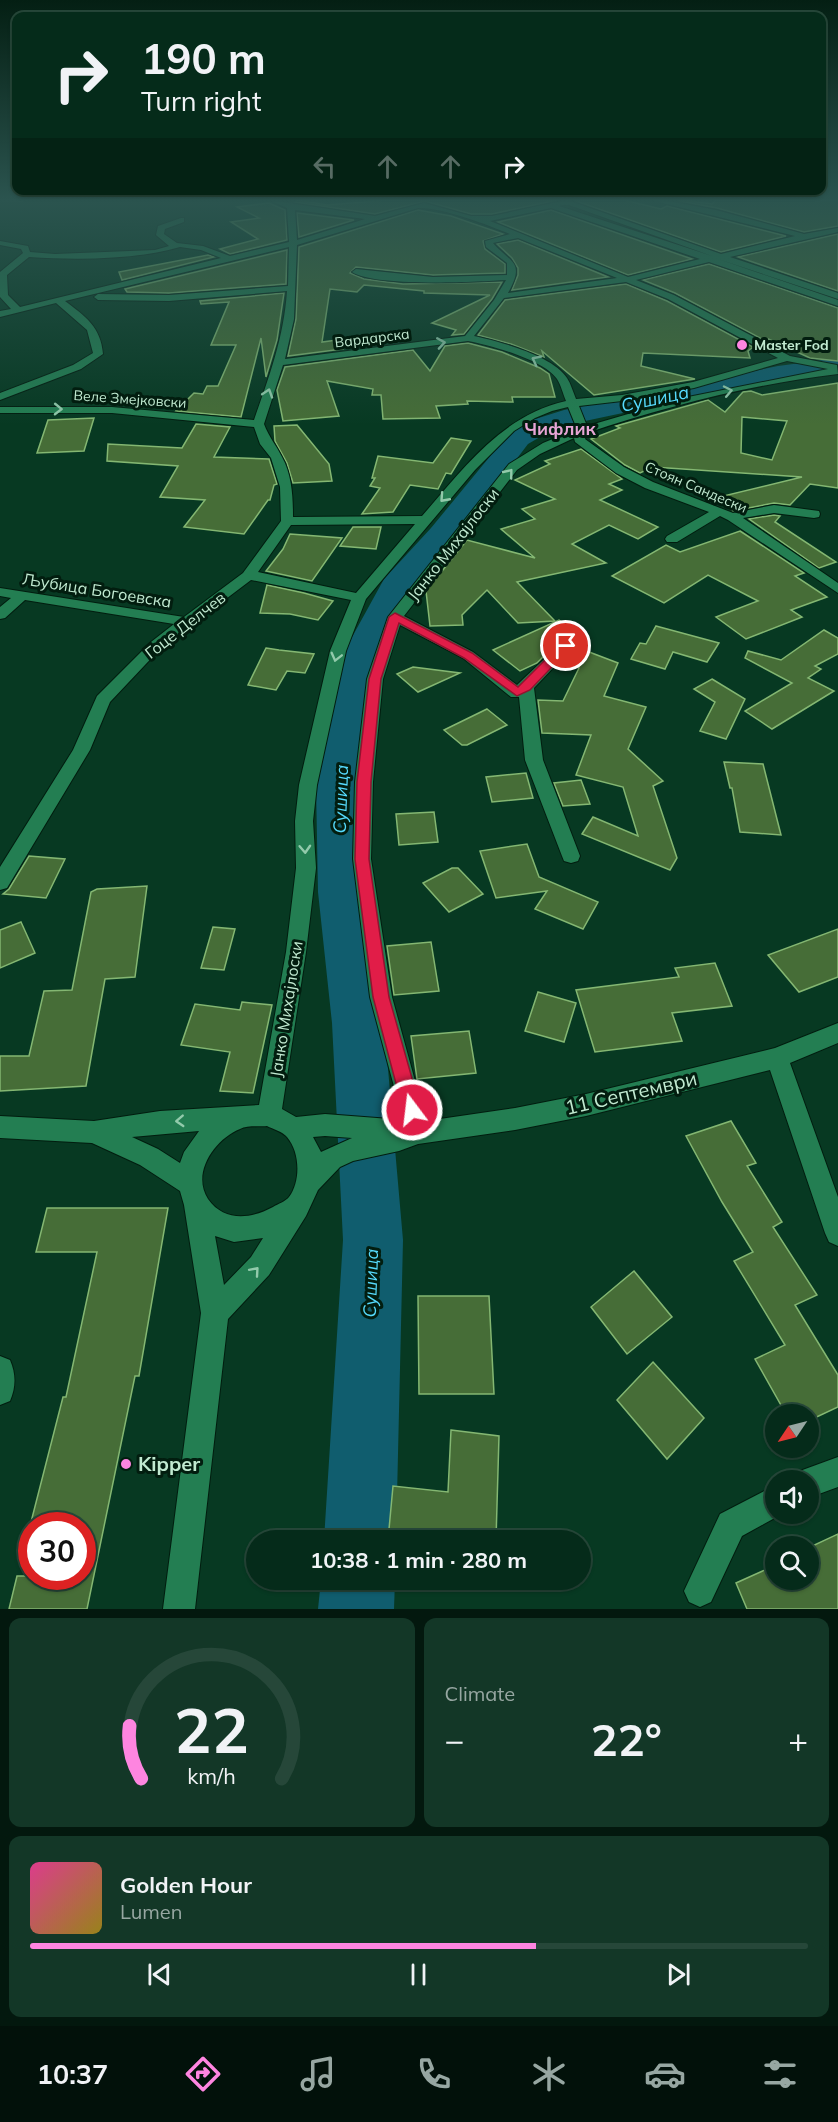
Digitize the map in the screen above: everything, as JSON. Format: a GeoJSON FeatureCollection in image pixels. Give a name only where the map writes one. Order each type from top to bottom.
{"type":"FeatureCollection","features":[{"type":"Feature","properties":{"kind":"street"},"geometry":{"type":"LineString","coordinates":[[3,275],[4,296],[18,310]]}},
{"type":"Feature","properties":{"kind":"street"},"geometry":{"type":"LineString","coordinates":[[0,314],[166,275]]}},
{"type":"Feature","properties":{"kind":"street"},"geometry":{"type":"LineString","coordinates":[[291,275],[291,304],[278,363],[258,424],[266,444],[277,458],[286,487],[287,521],[423,520]]}},
{"type":"Feature","properties":{"kind":"street"},"geometry":{"type":"LineString","coordinates":[[382,275],[444,280],[510,277],[501,296],[468,338]]}},
{"type":"Feature","properties":{"kind":"street"},"geometry":{"type":"LineString","coordinates":[[619,275],[696,310],[787,357],[838,369]]}},
{"type":"Feature","properties":{"kind":"street"},"geometry":{"type":"LineString","coordinates":[[501,296],[646,275]]}},
{"type":"Feature","properties":{"kind":"street"},"geometry":{"type":"LineString","coordinates":[[756,275],[838,303]]}},
{"type":"Feature","properties":{"kind":"street"},"geometry":{"type":"LineString","coordinates":[[776,275],[838,296]]}},
{"type":"Feature","properties":{"kind":"street"},"geometry":{"type":"LineString","coordinates":[[85,295],[130,299],[169,298],[290,288]]}},
{"type":"Feature","properties":{"kind":"street"},"geometry":{"type":"LineString","coordinates":[[0,397],[77,367],[98,354],[96,333],[85,321],[59,301]]}},
{"type":"Feature","properties":{"kind":"street","name":"Вардарска"},"geometry":{"type":"LineString","coordinates":[[278,363],[468,338],[503,345],[551,368],[562,378],[583,430]]}},
{"type":"Feature","properties":{"kind":"street","name":"Јанко Михајлоски"},"geometry":{"type":"LineString","coordinates":[[269,1115],[296,952],[306,868],[304,821],[308,785],[338,651],[359,598],[423,520],[471,467],[510,429],[549,408],[694,385],[787,357]]}},
{"type":"Feature","properties":{"kind":"street","name":"Јанко Михајлоски"},"geometry":{"type":"LineString","coordinates":[[406,1134],[381,997],[362,859],[364,782],[375,679],[395,617],[513,467],[537,449],[583,430],[647,410],[838,369]]}},
{"type":"Feature","properties":{"kind":"street","name":"Веле Змејковски"},"geometry":{"type":"LineString","coordinates":[[0,410],[112,410],[258,424]]}},
{"type":"Feature","properties":{"kind":"street","name":"Стоян Сандески"},"geometry":{"type":"LineString","coordinates":[[583,430],[579,440],[620,470],[649,485],[727,514],[838,589]]}},
{"type":"Feature","properties":{"kind":"street"},"geometry":{"type":"LineString","coordinates":[[672,539],[727,514],[766,508],[788,508],[814,514]]}},
{"type":"Feature","properties":{"kind":"street","name":"Гоце Делчев"},"geometry":{"type":"LineString","coordinates":[[0,883],[81,750],[103,700],[156,645],[248,576],[287,521]]}},
{"type":"Feature","properties":{"kind":"street"},"geometry":{"type":"LineString","coordinates":[[248,576],[260,576],[359,598]]}},
{"type":"Feature","properties":{"kind":"street","name":"Љубица Богоевска"},"geometry":{"type":"LineString","coordinates":[[0,592],[188,622]]}},
{"type":"Feature","properties":{"kind":"street"},"geometry":{"type":"LineString","coordinates":[[0,615],[21,597]]}},
{"type":"Feature","properties":{"kind":"street"},"geometry":{"type":"LineString","coordinates":[[395,617],[468,655],[517,693],[526,687],[566,646]]}},
{"type":"Feature","properties":{"kind":"street"},"geometry":{"type":"LineString","coordinates":[[526,687],[534,760],[571,856]]}},
{"type":"Feature","properties":{"kind":"street","name":"11 Септември"},"geometry":{"type":"LineString","coordinates":[[309,1181],[330,1159],[351,1150],[406,1134],[515,1119],[777,1058],[838,1033]]}},
{"type":"Feature","properties":{"kind":"street"},"geometry":{"type":"LineString","coordinates":[[777,1058],[838,1233]]}},
{"type":"Feature","properties":{"kind":"street"},"geometry":{"type":"LineString","coordinates":[[0,1127],[94,1132],[160,1122],[269,1115],[295,1128],[309,1153],[309,1181],[297,1207],[260,1266],[215,1313]]}},
{"type":"Feature","properties":{"kind":"street"},"geometry":{"type":"LineString","coordinates":[[179,1609],[215,1313],[193,1194],[193,1160],[211,1133],[238,1117]]}},
{"type":"Feature","properties":{"kind":"street","name":"11 Септември"},"geometry":{"type":"LineString","coordinates":[[295,1128],[325,1125],[406,1134]]}},
{"type":"Feature","properties":{"kind":"street"},"geometry":{"type":"LineString","coordinates":[[94,1132],[149,1157],[193,1194],[213,1221],[235,1229],[266,1226],[297,1207]]}},
{"type":"Feature","properties":{"kind":"street"},"geometry":{"type":"LineString","coordinates":[[0,1370],[0,1391]]}},
{"type":"Feature","properties":{"kind":"street"},"geometry":{"type":"LineString","coordinates":[[819,1479],[838,1472]]}},
{"type":"Feature","properties":{"kind":"street"},"geometry":{"type":"LineString","coordinates":[[700,1591],[731,1525],[765,1506]]}},
{"type":"Feature","properties":{"kind":"building"},"geometry":{"type":"Polygon","coordinates":[[[120,275],[142,275],[122,280],[120,275]]]}},
{"type":"Feature","properties":{"kind":"building"},"geometry":{"type":"Polygon","coordinates":[[[183,275],[286,275],[286,284],[169,293],[127,292],[125,289],[183,275]]]}},
{"type":"Feature","properties":{"kind":"building"},"geometry":{"type":"Polygon","coordinates":[[[298,275],[355,275],[364,279],[403,284],[502,282],[492,299],[464,334],[452,335],[456,330],[432,323],[490,295],[424,293],[424,291],[364,285],[357,292],[330,289],[322,342],[337,340],[343,349],[288,356],[296,319],[298,275]]]}},
{"type":"Feature","properties":{"kind":"building"},"geometry":{"type":"Polygon","coordinates":[[[518,275],[603,275],[608,277],[512,290],[518,275]]]}},
{"type":"Feature","properties":{"kind":"building"},"geometry":{"type":"Polygon","coordinates":[[[663,275],[742,275],[838,308],[838,361],[810,358],[766,338],[764,340],[675,293],[643,280],[663,275]]]}},
{"type":"Feature","properties":{"kind":"building"},"geometry":{"type":"Polygon","coordinates":[[[791,275],[838,275],[838,291],[791,275]]]}},
{"type":"Feature","properties":{"kind":"building"},"geometry":{"type":"Polygon","coordinates":[[[626,284],[667,301],[753,347],[748,351],[750,358],[643,353],[641,366],[695,379],[594,395],[542,351],[544,357],[511,344],[478,335],[505,300],[626,284]]]}},
{"type":"Feature","properties":{"kind":"building"},"geometry":{"type":"Polygon","coordinates":[[[284,293],[277,340],[266,377],[261,338],[241,417],[176,411],[194,393],[203,394],[207,386],[218,386],[236,345],[211,345],[229,302],[201,304],[200,301],[284,293]]]}},
{"type":"Feature","properties":{"kind":"building"},"geometry":{"type":"Polygon","coordinates":[[[468,343],[502,352],[540,368],[549,374],[555,397],[512,397],[513,402],[467,401],[468,404],[436,406],[440,418],[383,419],[381,395],[372,395],[373,389],[327,381],[339,416],[283,421],[277,390],[285,367],[413,350],[430,371],[445,346],[468,343]]]}},
{"type":"Feature","properties":{"kind":"building"},"geometry":{"type":"Polygon","coordinates":[[[838,383],[838,488],[810,484],[790,505],[774,503],[733,511],[715,498],[802,477],[653,467],[640,473],[625,465],[591,439],[620,428],[616,426],[708,400],[725,412],[743,392],[751,391],[762,395],[838,383]],[[742,417],[741,453],[772,460],[787,421],[742,417]]]}},
{"type":"Feature","properties":{"kind":"building"},"geometry":{"type":"Polygon","coordinates":[[[94,418],[84,451],[37,453],[48,420],[94,418]]]}},
{"type":"Feature","properties":{"kind":"building"},"geometry":{"type":"Polygon","coordinates":[[[196,424],[230,427],[214,457],[269,459],[277,484],[274,485],[270,500],[244,534],[184,527],[205,500],[160,497],[178,466],[107,461],[108,444],[182,448],[196,424]]]}},
{"type":"Feature","properties":{"kind":"building"},"geometry":{"type":"Polygon","coordinates":[[[297,425],[329,464],[332,481],[293,483],[287,463],[275,441],[274,426],[297,425]]]}},
{"type":"Feature","properties":{"kind":"building"},"geometry":{"type":"Polygon","coordinates":[[[451,438],[471,441],[451,474],[446,473],[438,489],[410,485],[393,512],[362,514],[380,488],[370,486],[375,478],[372,478],[378,456],[433,463],[451,438]]]}},
{"type":"Feature","properties":{"kind":"building"},"geometry":{"type":"Polygon","coordinates":[[[581,449],[622,479],[609,484],[622,490],[600,500],[658,527],[638,539],[609,525],[572,544],[606,563],[517,582],[555,621],[518,623],[487,590],[462,615],[463,625],[430,626],[426,591],[467,540],[535,558],[501,529],[535,519],[522,509],[555,499],[515,480],[550,464],[545,461],[581,449]]]}},
{"type":"Feature","properties":{"kind":"building"},"geometry":{"type":"Polygon","coordinates":[[[780,516],[775,522],[836,562],[819,568],[749,519],[780,516]]]}},
{"type":"Feature","properties":{"kind":"building"},"geometry":{"type":"Polygon","coordinates":[[[353,527],[381,527],[376,549],[340,546],[353,527]]]}},
{"type":"Feature","properties":{"kind":"building"},"geometry":{"type":"Polygon","coordinates":[[[740,531],[804,573],[795,576],[827,597],[791,610],[802,617],[746,639],[716,617],[758,601],[708,575],[664,603],[612,576],[666,545],[680,552],[740,531]]]}},
{"type":"Feature","properties":{"kind":"building"},"geometry":{"type":"Polygon","coordinates":[[[290,534],[342,538],[312,581],[266,571],[283,549],[290,534]]]}},
{"type":"Feature","properties":{"kind":"building"},"geometry":{"type":"Polygon","coordinates":[[[267,585],[333,601],[318,620],[290,614],[260,613],[267,585]]]}},
{"type":"Feature","properties":{"kind":"building"},"geometry":{"type":"Polygon","coordinates":[[[559,620],[578,635],[559,641],[537,663],[520,671],[493,650],[559,620]]]}},
{"type":"Feature","properties":{"kind":"building"},"geometry":{"type":"Polygon","coordinates":[[[656,626],[719,643],[707,662],[673,652],[665,669],[631,659],[640,643],[646,644],[656,626]]]}},
{"type":"Feature","properties":{"kind":"building"},"geometry":{"type":"Polygon","coordinates":[[[824,630],[838,638],[838,654],[815,666],[821,669],[808,678],[834,691],[772,729],[745,711],[792,683],[745,658],[748,651],[781,660],[824,630]]]}},
{"type":"Feature","properties":{"kind":"building"},"geometry":{"type":"Polygon","coordinates":[[[576,647],[618,663],[604,696],[646,707],[628,749],[663,781],[653,786],[677,858],[670,870],[582,834],[593,817],[638,836],[623,787],[576,775],[591,735],[542,733],[538,700],[563,701],[579,668],[562,662],[576,647]]]}},
{"type":"Feature","properties":{"kind":"building"},"geometry":{"type":"Polygon","coordinates":[[[266,648],[314,654],[305,673],[287,671],[276,690],[248,685],[266,648]]]}},
{"type":"Feature","properties":{"kind":"building"},"geometry":{"type":"Polygon","coordinates":[[[413,667],[460,673],[418,692],[397,674],[413,667]]]}},
{"type":"Feature","properties":{"kind":"building"},"geometry":{"type":"Polygon","coordinates":[[[712,679],[745,699],[726,739],[700,731],[715,702],[694,689],[712,679]]]}},
{"type":"Feature","properties":{"kind":"building"},"geometry":{"type":"Polygon","coordinates":[[[487,709],[507,725],[467,745],[462,745],[444,730],[487,709]]]}},
{"type":"Feature","properties":{"kind":"building"},"geometry":{"type":"Polygon","coordinates":[[[724,762],[763,764],[781,835],[740,832],[732,788],[730,788],[724,762]]]}},
{"type":"Feature","properties":{"kind":"building"},"geometry":{"type":"Polygon","coordinates":[[[526,773],[533,798],[492,802],[486,777],[526,773]]]}},
{"type":"Feature","properties":{"kind":"building"},"geometry":{"type":"Polygon","coordinates":[[[581,780],[590,804],[563,806],[554,783],[581,780]]]}},
{"type":"Feature","properties":{"kind":"building"},"geometry":{"type":"Polygon","coordinates":[[[434,812],[438,842],[399,845],[396,814],[434,812]]]}},
{"type":"Feature","properties":{"kind":"building"},"geometry":{"type":"Polygon","coordinates":[[[527,844],[539,877],[598,902],[583,929],[535,909],[547,891],[496,898],[480,851],[527,844]]]}},
{"type":"Feature","properties":{"kind":"building"},"geometry":{"type":"Polygon","coordinates":[[[29,856],[65,859],[46,898],[3,894],[9,889],[29,856]]]}},
{"type":"Feature","properties":{"kind":"building"},"geometry":{"type":"Polygon","coordinates":[[[452,868],[458,868],[483,894],[449,912],[423,883],[452,868]]]}},
{"type":"Feature","properties":{"kind":"building"},"geometry":{"type":"Polygon","coordinates":[[[147,886],[135,977],[105,979],[86,1086],[0,1091],[0,1056],[29,1056],[44,991],[72,990],[91,892],[97,889],[147,886]]]}},
{"type":"Feature","properties":{"kind":"building"},"geometry":{"type":"Polygon","coordinates":[[[21,922],[35,953],[0,968],[0,930],[21,922]]]}},
{"type":"Feature","properties":{"kind":"building"},"geometry":{"type":"Polygon","coordinates":[[[213,927],[235,929],[224,970],[201,968],[213,927]]]}},
{"type":"Feature","properties":{"kind":"building"},"geometry":{"type":"Polygon","coordinates":[[[838,929],[838,977],[799,992],[768,955],[838,929]]]}},
{"type":"Feature","properties":{"kind":"building"},"geometry":{"type":"Polygon","coordinates":[[[431,942],[439,991],[394,995],[387,946],[431,942]]]}},
{"type":"Feature","properties":{"kind":"building"},"geometry":{"type":"Polygon","coordinates":[[[715,963],[732,1006],[672,1013],[682,1041],[595,1052],[576,990],[679,977],[675,968],[715,963]]]}},
{"type":"Feature","properties":{"kind":"building"},"geometry":{"type":"Polygon","coordinates":[[[538,992],[576,1003],[564,1042],[525,1031],[538,992]]]}},
{"type":"Feature","properties":{"kind":"building"},"geometry":{"type":"Polygon","coordinates":[[[242,1002],[272,1005],[253,1093],[220,1091],[230,1052],[181,1045],[195,1004],[240,1010],[242,1002]]]}},
{"type":"Feature","properties":{"kind":"building"},"geometry":{"type":"Polygon","coordinates":[[[469,1031],[476,1073],[417,1079],[411,1036],[469,1031]]]}},
{"type":"Feature","properties":{"kind":"building"},"geometry":{"type":"Polygon","coordinates":[[[731,1121],[756,1163],[747,1166],[782,1222],[773,1227],[817,1295],[795,1305],[838,1375],[838,1407],[819,1416],[819,1404],[780,1404],[755,1359],[785,1345],[734,1261],[753,1252],[722,1202],[686,1136],[731,1121]]]}},
{"type":"Feature","properties":{"kind":"building"},"geometry":{"type":"Polygon","coordinates":[[[47,1208],[168,1208],[139,1376],[135,1376],[96,1565],[96,1512],[34,1512],[63,1397],[66,1397],[97,1252],[36,1252],[47,1208]]]}},
{"type":"Feature","properties":{"kind":"building"},"geometry":{"type":"Polygon","coordinates":[[[634,1271],[672,1317],[627,1354],[591,1307],[634,1271]]]}},
{"type":"Feature","properties":{"kind":"building"},"geometry":{"type":"Polygon","coordinates":[[[418,1296],[489,1296],[494,1394],[419,1394],[418,1296]]]}},
{"type":"Feature","properties":{"kind":"building"},"geometry":{"type":"Polygon","coordinates":[[[653,1362],[704,1418],[667,1459],[617,1400],[653,1362]]]}},
{"type":"Feature","properties":{"kind":"building"},"geometry":{"type":"Polygon","coordinates":[[[451,1430],[499,1436],[496,1530],[389,1530],[393,1486],[448,1492],[451,1430]]]}},
{"type":"Feature","properties":{"kind":"building"},"geometry":{"type":"Polygon","coordinates":[[[838,1534],[838,1609],[747,1609],[736,1583],[765,1570],[765,1590],[819,1590],[819,1543],[838,1534]]]}},
{"type":"Feature","properties":{"kind":"building"},"geometry":{"type":"Polygon","coordinates":[[[17,1576],[18,1590],[91,1590],[87,1609],[9,1609],[17,1576]]]}},
{"type":"Feature","properties":{"kind":"waterway","name":"Сушица"},"geometry":{"type":"LineString","coordinates":[[360,1530],[373,1240],[358,1023],[341,892],[337,786],[352,689],[364,648],[396,586],[442,535],[519,438],[538,427],[564,418],[778,373],[838,365]]}},
{"type":"Feature","properties":{"kind":"waterway","name":"Сушица"},"geometry":{"type":"LineString","coordinates":[[356,1609],[357,1590]]}},
{"type":"Feature","properties":{"kind":"place","name":"Master Fod"},"geometry":{"type":"Point","coordinates":[742,345]}},
{"type":"Feature","properties":{"kind":"place","name":"Kipper"},"geometry":{"type":"Point","coordinates":[126,1464]}},
{"type":"Feature","properties":{"kind":"district","name":"Чифлик"},"geometry":{"type":"Point","coordinates":[560,429]}},
{"type":"Feature","properties":{"kind":"route"},"geometry":{"type":"LineString","coordinates":[[412,1110],[381,997],[362,859],[364,782],[375,679],[395,617],[468,655],[517,693],[526,687],[566,646]]}}]}
